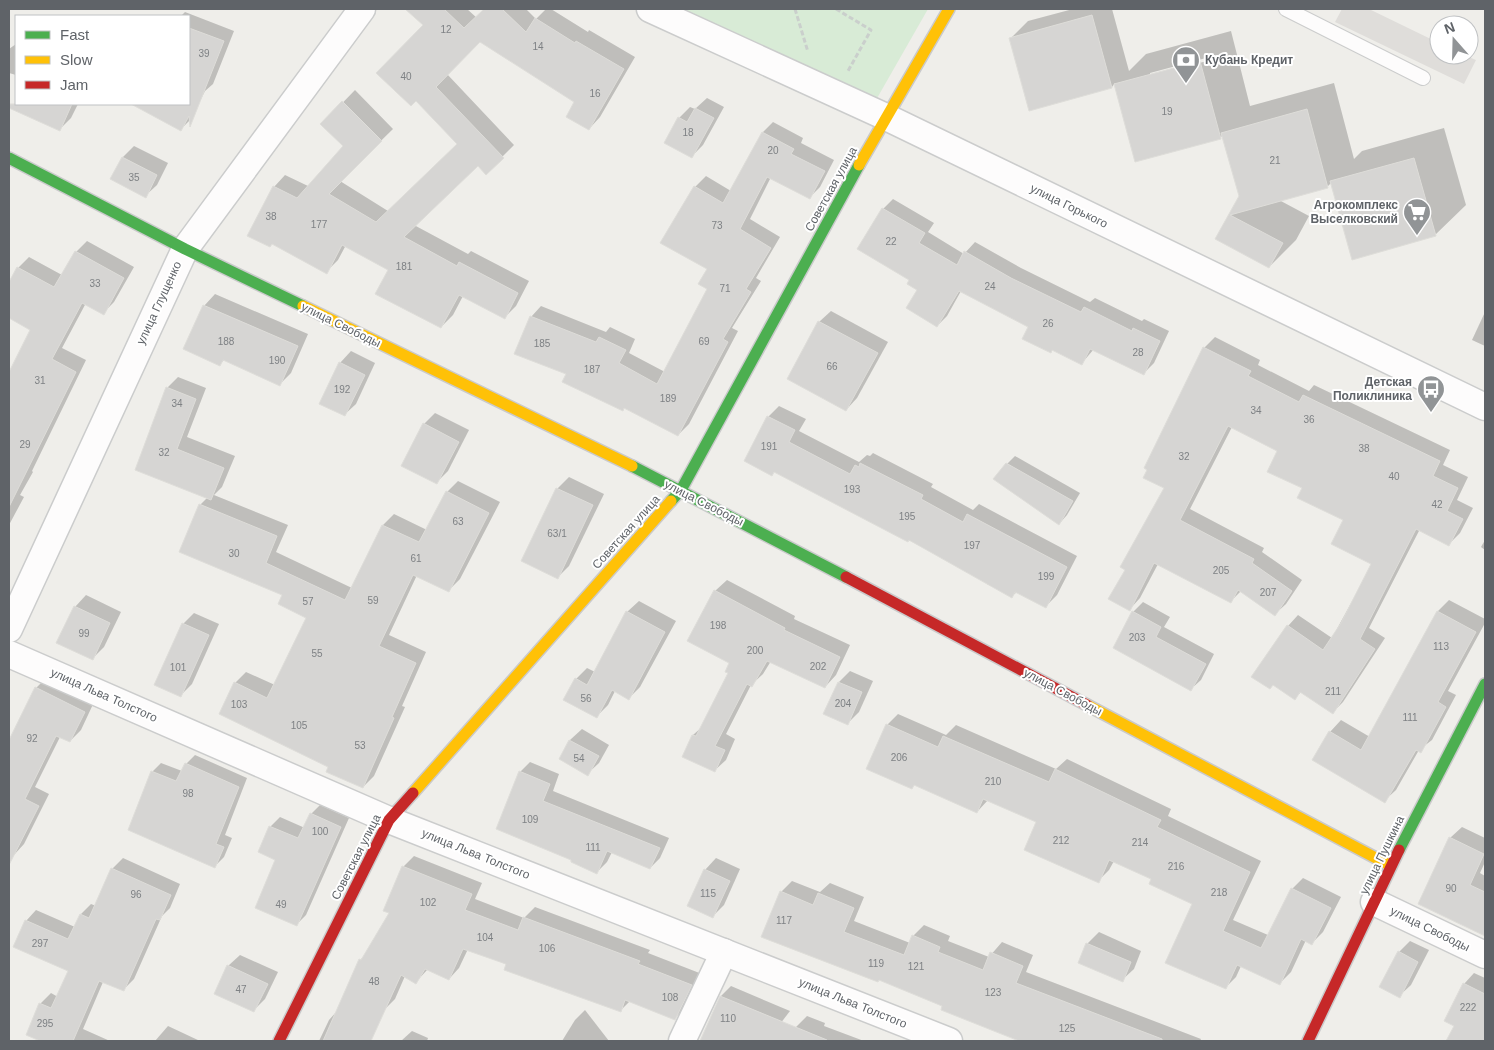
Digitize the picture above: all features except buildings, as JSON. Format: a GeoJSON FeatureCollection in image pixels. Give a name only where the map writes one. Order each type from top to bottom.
{"type":"FeatureCollection","features":[{"type":"Feature","properties":{"kind":"street","name":"улица Глущенко"},"geometry":{"type":"LineString","coordinates":[[9,629],[185,249],[362,9]]}},
{"type":"Feature","properties":{"kind":"street","name":"улица Горького"},"geometry":{"type":"LineString","coordinates":[[650,9],[886,117],[1485,408]]}},
{"type":"Feature","properties":{"kind":"street","name":"Советская улица"},"geometry":{"type":"LineString","coordinates":[[279,1041],[389,820],[682,490],[886,117],[949,9]]}},
{"type":"Feature","properties":{"kind":"street","name":"улица Свободы"},"geometry":{"type":"LineString","coordinates":[[9,158],[185,249],[682,490],[1391,866]]}},
{"type":"Feature","properties":{"kind":"street","name":"улица Льва Толстого"},"geometry":{"type":"LineString","coordinates":[[9,654],[389,820],[949,1041]]}},
{"type":"Feature","properties":{"kind":"street","name":"улица Пушкина"},"geometry":{"type":"LineString","coordinates":[[1308,1041],[1391,866],[1485,684]]}},
{"type":"Feature","properties":{"kind":"street","name":"улица Свободы"},"geometry":{"type":"LineString","coordinates":[[1374,902],[1485,955]]}},
{"type":"Feature","properties":{"kind":"street"},"geometry":{"type":"LineString","coordinates":[[682,1041],[724,952]]}},
{"type":"Feature","properties":{"kind":"lane"},"geometry":{"type":"LineString","coordinates":[[1286,9],[1423,78]]}},
{"type":"Feature","properties":{"kind":"path"},"geometry":{"type":"LineString","coordinates":[[795,9],[809,58],[806,80]]}},
{"type":"Feature","properties":{"kind":"path"},"geometry":{"type":"LineString","coordinates":[[836,9],[871,30],[836,94]]}},
{"type":"Feature","properties":{"kind":"shaded area"},"geometry":{"type":"Polygon","coordinates":[[[1342,9],[1369,9],[1429,38],[1429,65],[1474,65],[1464,84],[1335,22],[1342,9]]]}},
{"type":"Feature","properties":{"kind":"green space"},"geometry":{"type":"Polygon","coordinates":[[[677,9],[928,9],[876,100],[677,9]]]}},
{"type":"Feature","properties":{"kind":"traffic: fast"},"geometry":{"type":"LineString","coordinates":[[9,158],[185,249],[303,306]]}},
{"type":"Feature","properties":{"kind":"traffic: fast"},"geometry":{"type":"LineString","coordinates":[[671,501],[681,490],[859,165]]}},
{"type":"Feature","properties":{"kind":"traffic: fast"},"geometry":{"type":"LineString","coordinates":[[632,466],[846,577]]}},
{"type":"Feature","properties":{"kind":"traffic: fast"},"geometry":{"type":"LineString","coordinates":[[1399,850],[1485,684]]}},
{"type":"Feature","properties":{"kind":"traffic: slow"},"geometry":{"type":"LineString","coordinates":[[859,165],[949,9]]}},
{"type":"Feature","properties":{"kind":"traffic: slow"},"geometry":{"type":"LineString","coordinates":[[303,306],[632,466]]}},
{"type":"Feature","properties":{"kind":"traffic: slow"},"geometry":{"type":"LineString","coordinates":[[413,793],[671,501]]}},
{"type":"Feature","properties":{"kind":"traffic: slow"},"geometry":{"type":"LineString","coordinates":[[1087,705],[1391,866]]}},
{"type":"Feature","properties":{"kind":"traffic: jam"},"geometry":{"type":"LineString","coordinates":[[846,577],[1087,705]]}},
{"type":"Feature","properties":{"kind":"traffic: jam"},"geometry":{"type":"LineString","coordinates":[[279,1041],[389,820],[413,793]]}},
{"type":"Feature","properties":{"kind":"traffic: jam"},"geometry":{"type":"LineString","coordinates":[[1308,1041],[1399,850]]}},
{"type":"Feature","properties":{"kind":"place","name":"Кубань Кредит"},"geometry":{"type":"Point","coordinates":[1186,84]}},
{"type":"Feature","properties":{"kind":"place","name":"Агрокомплекс Выселковский"},"geometry":{"type":"Point","coordinates":[1417,236]}},
{"type":"Feature","properties":{"kind":"place","name":"Детская Поликлиника"},"geometry":{"type":"Point","coordinates":[1431,413]}}]}
